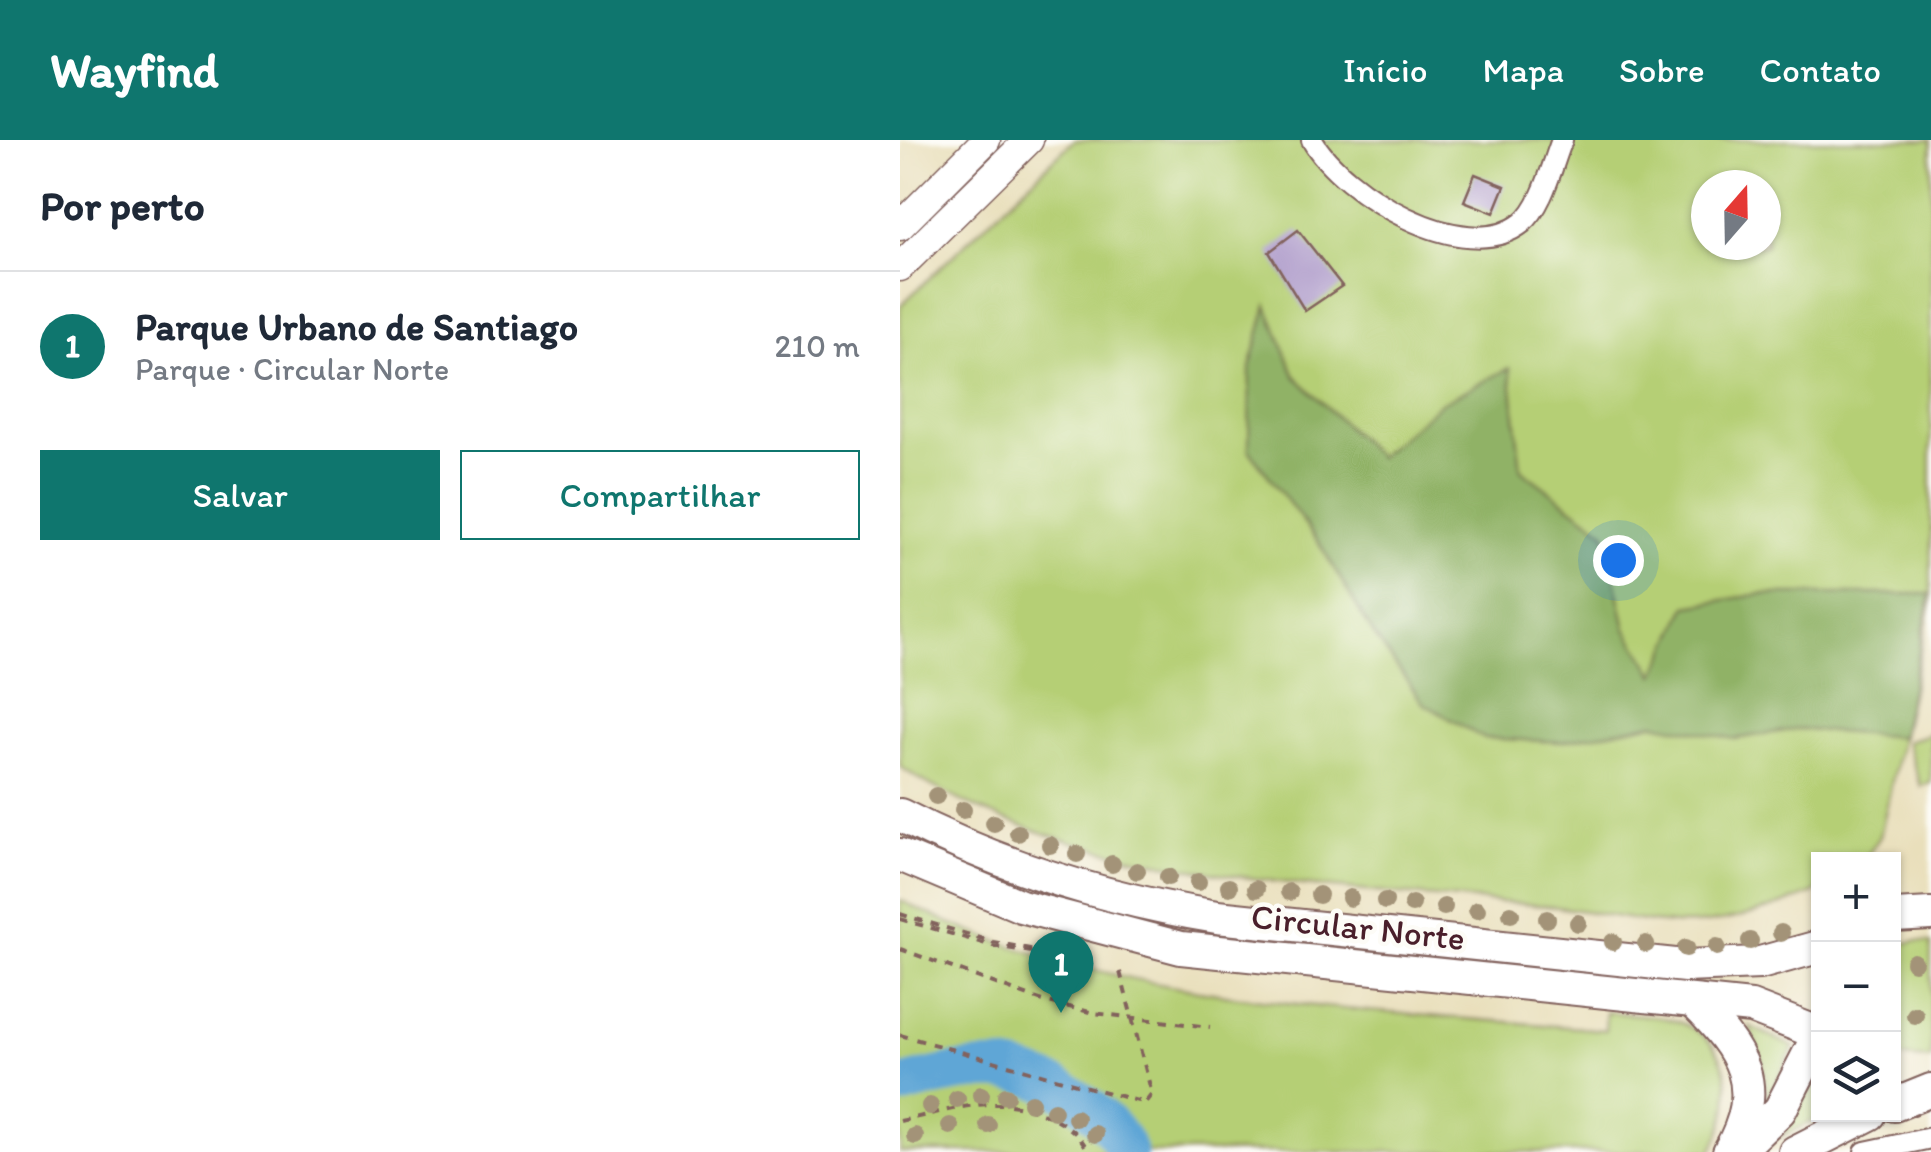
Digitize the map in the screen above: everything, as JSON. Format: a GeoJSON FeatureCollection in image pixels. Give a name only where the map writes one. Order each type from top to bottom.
{"type":"FeatureCollection","features":[{"type":"Feature","properties":{"kind":"main road","name":"Circular Norte"},"geometry":{"type":"LineString","coordinates":[[900,815],[1035,874],[1154,907],[1217,918],[1685,966],[1760,963],[1811,949]]}},
{"type":"Feature","properties":{"kind":"main road","name":"Circular Norte"},"geometry":{"type":"LineString","coordinates":[[900,856],[1021,906],[1181,948],[1751,1007],[1811,1032]]}},
{"type":"Feature","properties":{"kind":"main road"},"geometry":{"type":"LineString","coordinates":[[1694,1002],[1730,1038],[1743,1062],[1747,1111],[1733,1152]]}},
{"type":"Feature","properties":{"kind":"main road"},"geometry":{"type":"LineString","coordinates":[[1733,1152],[1780,1110],[1811,1049]]}},
{"type":"Feature","properties":{"kind":"main road"},"geometry":{"type":"LineString","coordinates":[[1901,1087],[1931,1089]]}},
{"type":"Feature","properties":{"kind":"main road"},"geometry":{"type":"LineString","coordinates":[[1901,1102],[1931,1089]]}},
{"type":"Feature","properties":{"kind":"main road"},"geometry":{"type":"LineString","coordinates":[[1795,1152],[1854,1122]]}},
{"type":"Feature","properties":{"kind":"street"},"geometry":{"type":"LineString","coordinates":[[900,226],[986,140]]}},
{"type":"Feature","properties":{"kind":"street"},"geometry":{"type":"LineString","coordinates":[[900,267],[1029,140]]}},
{"type":"Feature","properties":{"kind":"street"},"geometry":{"type":"LineString","coordinates":[[1312,140],[1324,162],[1356,186],[1434,230],[1473,240],[1500,234],[1524,222],[1562,140]]}},
{"type":"Feature","properties":{"kind":"street"},"geometry":{"type":"LineString","coordinates":[[1865,1152],[1931,1138]]}},
{"type":"Feature","properties":{"kind":"path"},"geometry":{"type":"LineString","coordinates":[[900,917],[1052,954]]}},
{"type":"Feature","properties":{"kind":"path"},"geometry":{"type":"LineString","coordinates":[[900,917],[993,946],[1075,959]]}},
{"type":"Feature","properties":{"kind":"path"},"geometry":{"type":"LineString","coordinates":[[900,949],[1040,1000],[1134,1018],[1210,1027]]}},
{"type":"Feature","properties":{"kind":"path"},"geometry":{"type":"LineString","coordinates":[[900,1034],[1145,1103],[1152,1094],[1119,968]]}},
{"type":"Feature","properties":{"kind":"path"},"geometry":{"type":"LineString","coordinates":[[900,1121],[995,1104],[1067,1124],[1084,1141],[1088,1152]]}},
{"type":"Feature","properties":{"kind":"green space"},"geometry":{"type":"Polygon","coordinates":[[[1074,140],[1931,140],[1931,602],[1880,837],[1870,852],[1811,852],[1811,894],[1742,917],[1680,924],[1546,906],[1298,884],[1128,856],[1046,834],[970,805],[900,767],[900,306],[1074,140]]]}},
{"type":"Feature","properties":{"kind":"green space"},"geometry":{"type":"Polygon","coordinates":[[[1267,306],[1295,376],[1378,457],[1441,403],[1510,368],[1521,470],[1605,532],[1626,629],[1655,675],[1687,606],[1761,594],[1931,594],[1901,737],[1797,729],[1735,739],[1654,723],[1561,742],[1483,738],[1423,703],[1372,632],[1318,541],[1249,450],[1250,368],[1267,306]]]}},
{"type":"Feature","properties":{"kind":"green space"},"geometry":{"type":"Polygon","coordinates":[[[1931,733],[1931,783],[1921,786],[1906,742],[1931,733]]]}},
{"type":"Feature","properties":{"kind":"green space"},"geometry":{"type":"Polygon","coordinates":[[[900,900],[982,936],[1068,963],[1245,998],[1605,1030],[1606,1012],[1675,1021],[1702,1035],[1715,1048],[1727,1081],[1725,1117],[1711,1152],[1137,1152],[1138,1140],[1130,1152],[900,1152],[900,900]]]}},
{"type":"Feature","properties":{"kind":"green space"},"geometry":{"type":"Polygon","coordinates":[[[1931,943],[1931,1059],[1901,1057],[1901,944],[1931,943]]]}},
{"type":"Feature","properties":{"kind":"green space"},"geometry":{"type":"Polygon","coordinates":[[[1749,1026],[1794,1047],[1767,1100],[1763,1064],[1749,1026]]]}},
{"type":"Feature","properties":{"kind":"green space"},"geometry":{"type":"Polygon","coordinates":[[[1811,1088],[1811,1122],[1780,1137],[1811,1088]]]}},
{"type":"Feature","properties":{"kind":"building"},"geometry":{"type":"Polygon","coordinates":[[[1475,174],[1505,186],[1494,213],[1464,201],[1475,174]]]}},
{"type":"Feature","properties":{"kind":"building"},"geometry":{"type":"Polygon","coordinates":[[[1298,230],[1342,286],[1305,311],[1269,252],[1298,230]]]}},
{"type":"Feature","properties":{"kind":"waterway"},"geometry":{"type":"LineString","coordinates":[[900,1086],[975,1071],[1018,1073],[1055,1087],[1091,1109],[1106,1122],[1127,1152]]}},
{"type":"Feature","properties":{"kind":"place","name":"Parque Urbano de Santiago"},"geometry":{"type":"Point","coordinates":[1061,1013]}}]}
